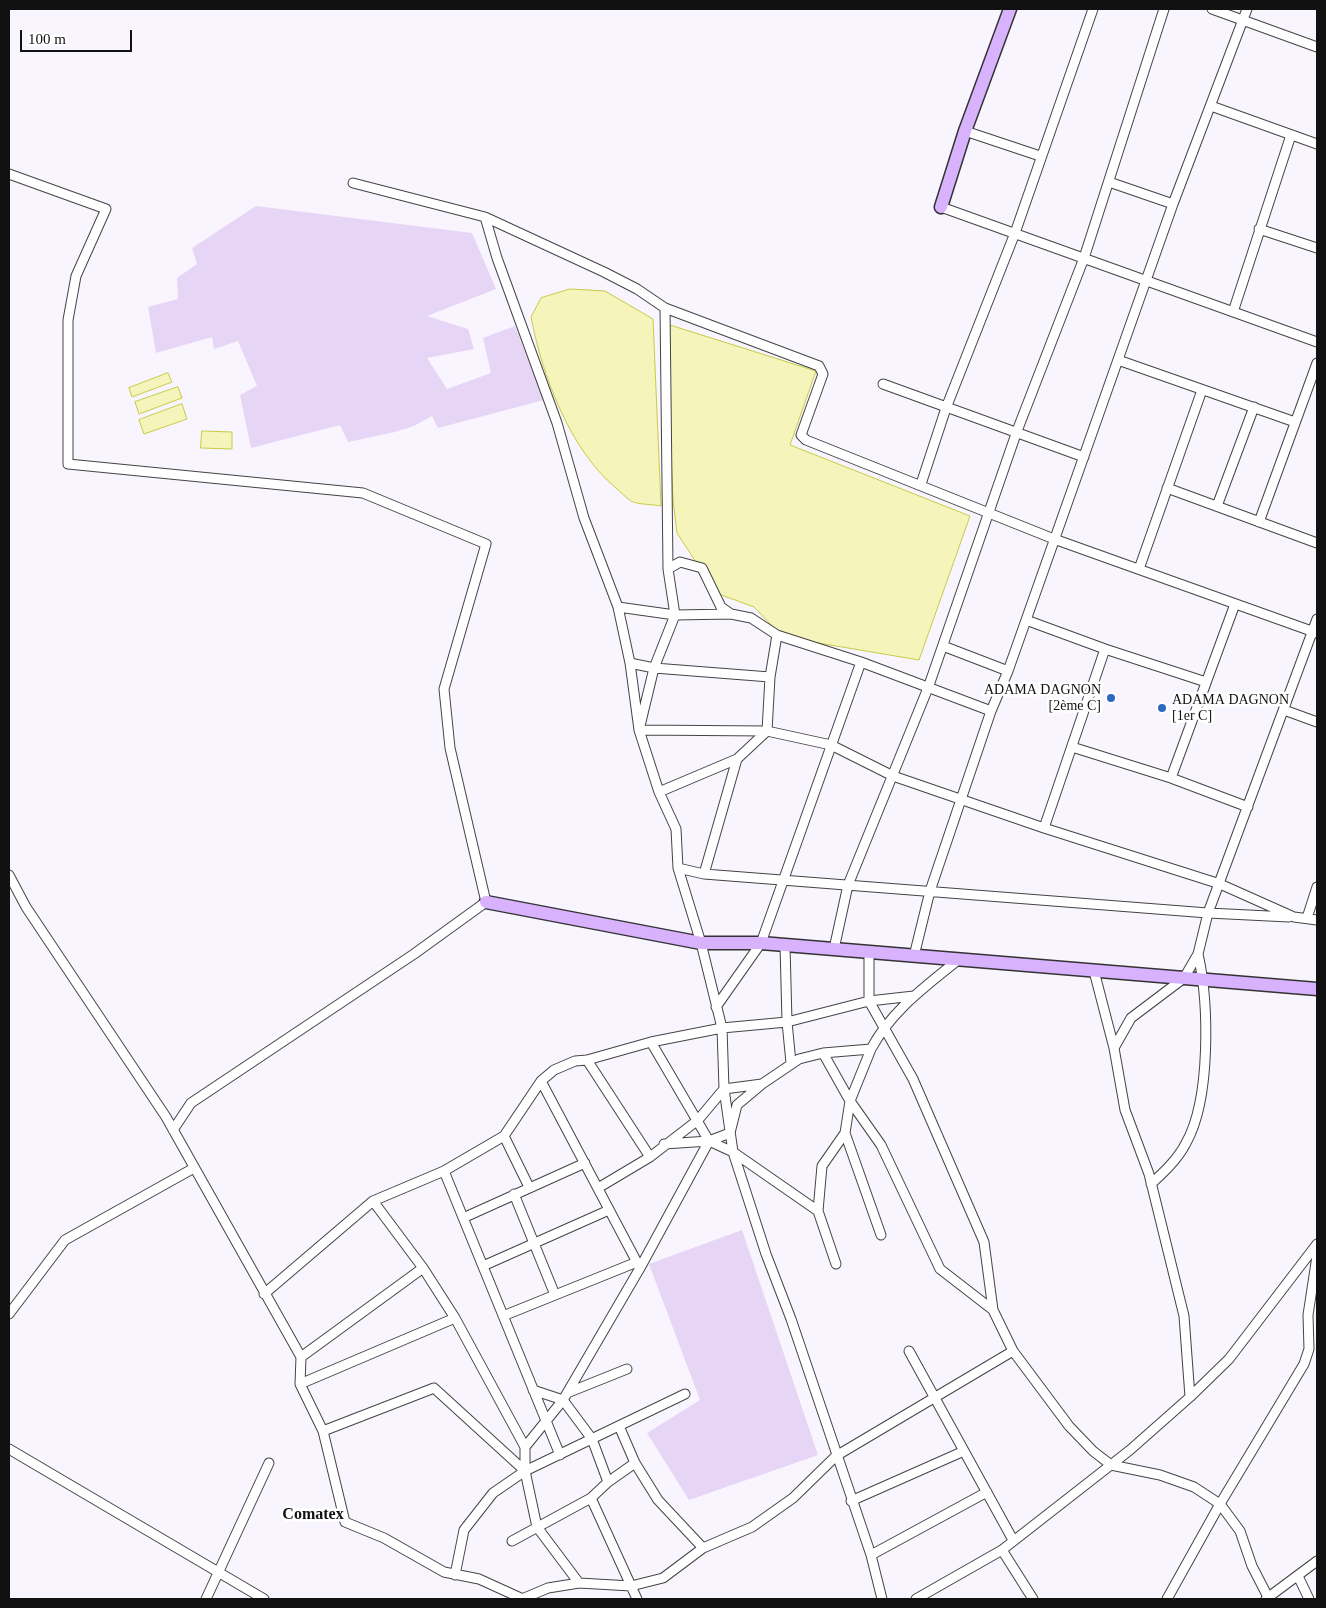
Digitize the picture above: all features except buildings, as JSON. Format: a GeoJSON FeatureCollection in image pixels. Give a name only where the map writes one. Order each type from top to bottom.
{"type":"FeatureCollection","features":[{"type":"Feature","properties":{"kind":"street"},"geometry":{"type":"LineString","coordinates":[[1010,9],[965,132],[941,207],[1317,342]]}},
{"type":"Feature","properties":{"kind":"street"},"geometry":{"type":"LineString","coordinates":[[921,484],[946,408],[1015,233],[1040,156],[1093,9]]}},
{"type":"Feature","properties":{"kind":"street"},"geometry":{"type":"LineString","coordinates":[[834,949],[848,885],[928,688],[1017,432],[1084,258],[1164,9]]}},
{"type":"Feature","properties":{"kind":"street"},"geometry":{"type":"LineString","coordinates":[[1212,9],[1317,47]]}},
{"type":"Feature","properties":{"kind":"street"},"geometry":{"type":"LineString","coordinates":[[914,956],[930,891],[991,711],[1008,671],[1173,204],[1247,9]]}},
{"type":"Feature","properties":{"kind":"street"},"geometry":{"type":"LineString","coordinates":[[1211,106],[1317,144]]}},
{"type":"Feature","properties":{"kind":"street"},"geometry":{"type":"LineString","coordinates":[[965,132],[1040,156]]}},
{"type":"Feature","properties":{"kind":"street"},"geometry":{"type":"LineString","coordinates":[[1233,312],[1291,135]]}},
{"type":"Feature","properties":{"kind":"street"},"geometry":{"type":"LineString","coordinates":[[9,174],[106,209],[76,276],[68,320],[68,464],[363,493],[486,544],[444,689],[450,748],[486,902]]}},
{"type":"Feature","properties":{"kind":"street"},"geometry":{"type":"LineString","coordinates":[[1109,182],[1173,204]]}},
{"type":"Feature","properties":{"kind":"street"},"geometry":{"type":"LineString","coordinates":[[354,183],[485,217],[604,272],[637,289],[665,308],[819,366],[822,374],[801,435],[806,440],[921,484],[1054,539],[1315,633]]}},
{"type":"Feature","properties":{"kind":"street"},"geometry":{"type":"LineString","coordinates":[[485,217],[497,258],[557,423],[584,518],[618,607],[630,663],[639,730],[658,792],[676,829],[678,868],[702,943],[722,1028],[724,1089],[733,1152],[766,1254],[791,1319],[851,1501],[871,1555],[882,1599]]}},
{"type":"Feature","properties":{"kind":"street"},"geometry":{"type":"LineString","coordinates":[[1260,230],[1317,248]]}},
{"type":"Feature","properties":{"kind":"street"},"geometry":{"type":"LineString","coordinates":[[639,730],[654,668],[675,615],[668,569],[665,308]]}},
{"type":"Feature","properties":{"kind":"street"},"geometry":{"type":"LineString","coordinates":[[1118,360],[1295,422]]}},
{"type":"Feature","properties":{"kind":"street"},"geometry":{"type":"LineString","coordinates":[[1259,522],[1317,363]]}},
{"type":"Feature","properties":{"kind":"street"},"geometry":{"type":"LineString","coordinates":[[883,384],[1084,457]]}},
{"type":"Feature","properties":{"kind":"street"},"geometry":{"type":"LineString","coordinates":[[1139,569],[1202,390]]}},
{"type":"Feature","properties":{"kind":"street"},"geometry":{"type":"LineString","coordinates":[[1218,506],[1254,407]]}},
{"type":"Feature","properties":{"kind":"street"},"geometry":{"type":"LineString","coordinates":[[1167,488],[1317,543]]}},
{"type":"Feature","properties":{"kind":"street"},"geometry":{"type":"LineString","coordinates":[[668,569],[680,562],[702,568],[721,607],[731,614]]}},
{"type":"Feature","properties":{"kind":"street"},"geometry":{"type":"LineString","coordinates":[[1171,778],[1235,604]]}},
{"type":"Feature","properties":{"kind":"street"},"geometry":{"type":"LineString","coordinates":[[618,607],[675,615],[731,614],[751,618],[777,635],[861,662],[991,711]]}},
{"type":"Feature","properties":{"kind":"street"},"geometry":{"type":"LineString","coordinates":[[1114,1048],[1131,1018],[1184,978],[1198,954],[1208,913],[1315,633],[1317,619]]}},
{"type":"Feature","properties":{"kind":"street"},"geometry":{"type":"LineString","coordinates":[[1026,620],[1105,649],[1206,682]]}},
{"type":"Feature","properties":{"kind":"street"},"geometry":{"type":"LineString","coordinates":[[658,792],[737,759],[767,731],[770,677],[777,635]]}},
{"type":"Feature","properties":{"kind":"street"},"geometry":{"type":"LineString","coordinates":[[943,646],[1008,671]]}},
{"type":"Feature","properties":{"kind":"street"},"geometry":{"type":"LineString","coordinates":[[1044,828],[1105,649]]}},
{"type":"Feature","properties":{"kind":"street"},"geometry":{"type":"LineString","coordinates":[[716,1007],[761,943],[861,662]]}},
{"type":"Feature","properties":{"kind":"street"},"geometry":{"type":"LineString","coordinates":[[630,663],[654,668],[770,677]]}},
{"type":"Feature","properties":{"kind":"street"},"geometry":{"type":"LineString","coordinates":[[1284,710],[1317,722]]}},
{"type":"Feature","properties":{"kind":"street"},"geometry":{"type":"LineString","coordinates":[[639,730],[767,731],[831,744],[893,776],[1044,828],[1220,884],[1294,917]]}},
{"type":"Feature","properties":{"kind":"street"},"geometry":{"type":"LineString","coordinates":[[1072,747],[1171,778],[1248,807]]}},
{"type":"Feature","properties":{"kind":"street"},"geometry":{"type":"LineString","coordinates":[[704,874],[737,759]]}},
{"type":"Feature","properties":{"kind":"street"},"geometry":{"type":"LineString","coordinates":[[678,868],[704,874],[1317,920]]}},
{"type":"Feature","properties":{"kind":"street"},"geometry":{"type":"LineString","coordinates":[[9,875],[26,907],[173,1130],[301,1357],[300,1384],[322,1432],[345,1522],[384,1538],[444,1572],[479,1579],[523,1599],[548,1588],[579,1583],[631,1586],[663,1578],[703,1548],[752,1526],[793,1498],[836,1456],[1013,1351]]}},
{"type":"Feature","properties":{"kind":"street"},"geometry":{"type":"LineString","coordinates":[[1307,918],[1317,887]]}},
{"type":"Feature","properties":{"kind":"street"},"geometry":{"type":"LineString","coordinates":[[173,1130],[191,1103],[414,954],[486,902],[702,943],[761,943],[1317,990]]}},
{"type":"Feature","properties":{"kind":"street"},"geometry":{"type":"LineString","coordinates":[[784,945],[787,1022],[791,1063]]}},
{"type":"Feature","properties":{"kind":"street"},"geometry":{"type":"LineString","coordinates":[[869,952],[869,1002],[882,1028],[913,1079],[984,1242],[993,1310],[1013,1351],[1069,1426],[1093,1451],[1111,1464],[1160,1475],[1194,1487],[1220,1504],[1240,1530],[1252,1566],[1267,1599],[1317,1561]]}},
{"type":"Feature","properties":{"kind":"street"},"geometry":{"type":"LineString","coordinates":[[1151,1184],[1169,1167],[1186,1143],[1197,1112],[1206,1056],[1204,981],[1198,954]]}},
{"type":"Feature","properties":{"kind":"street"},"geometry":{"type":"LineString","coordinates":[[836,1264],[818,1211],[822,1166],[845,1133],[850,1101],[871,1049],[882,1028],[914,996],[958,960]]}},
{"type":"Feature","properties":{"kind":"street"},"geometry":{"type":"LineString","coordinates":[[1094,971],[1114,1048],[1125,1110],[1151,1184],[1184,1316],[1190,1397]]}},
{"type":"Feature","properties":{"kind":"street"},"geometry":{"type":"LineString","coordinates":[[264,1294],[373,1201],[444,1171],[504,1136],[541,1081],[554,1070],[575,1061],[587,1060],[651,1042],[722,1028],[787,1022],[869,1002],[914,996]]}},
{"type":"Feature","properties":{"kind":"street"},"geometry":{"type":"LineString","coordinates":[[651,1042],[709,1141],[733,1152],[818,1211]]}},
{"type":"Feature","properties":{"kind":"street"},"geometry":{"type":"LineString","coordinates":[[730,1133],[737,1105],[791,1063],[822,1053],[871,1049]]}},
{"type":"Feature","properties":{"kind":"street"},"geometry":{"type":"LineString","coordinates":[[822,1053],[850,1101],[881,1145],[940,1269],[993,1310]]}},
{"type":"Feature","properties":{"kind":"street"},"geometry":{"type":"LineString","coordinates":[[587,1060],[650,1157]]}},
{"type":"Feature","properties":{"kind":"street"},"geometry":{"type":"LineString","coordinates":[[541,1081],[639,1265]]}},
{"type":"Feature","properties":{"kind":"street"},"geometry":{"type":"LineString","coordinates":[[598,1188],[650,1157],[664,1144],[698,1120],[724,1089],[762,1084]]}},
{"type":"Feature","properties":{"kind":"street"},"geometry":{"type":"LineString","coordinates":[[664,1144],[709,1141],[730,1133]]}},
{"type":"Feature","properties":{"kind":"street"},"geometry":{"type":"LineString","coordinates":[[845,1133],[881,1235]]}},
{"type":"Feature","properties":{"kind":"street"},"geometry":{"type":"LineString","coordinates":[[504,1136],[529,1187]]}},
{"type":"Feature","properties":{"kind":"street"},"geometry":{"type":"LineString","coordinates":[[525,1447],[546,1423],[565,1396],[709,1141]]}},
{"type":"Feature","properties":{"kind":"street"},"geometry":{"type":"LineString","coordinates":[[463,1218],[585,1163]]}},
{"type":"Feature","properties":{"kind":"street"},"geometry":{"type":"LineString","coordinates":[[9,1314],[64,1240],[194,1168]]}},
{"type":"Feature","properties":{"kind":"street"},"geometry":{"type":"LineString","coordinates":[[444,1171],[560,1455]]}},
{"type":"Feature","properties":{"kind":"street"},"geometry":{"type":"LineString","coordinates":[[514,1194],[555,1295]]}},
{"type":"Feature","properties":{"kind":"street"},"geometry":{"type":"LineString","coordinates":[[373,1201],[423,1268],[455,1318],[525,1447],[525,1471],[537,1527],[579,1583]]}},
{"type":"Feature","properties":{"kind":"street"},"geometry":{"type":"LineString","coordinates":[[482,1266],[609,1210]]}},
{"type":"Feature","properties":{"kind":"street"},"geometry":{"type":"LineString","coordinates":[[916,1599],[1002,1550],[1111,1464],[1190,1397],[1229,1359],[1317,1244]]}},
{"type":"Feature","properties":{"kind":"street"},"geometry":{"type":"LineString","coordinates":[[1167,1599],[1220,1504],[1304,1364],[1309,1349],[1308,1315],[1317,1256]]}},
{"type":"Feature","properties":{"kind":"street"},"geometry":{"type":"LineString","coordinates":[[503,1316],[639,1265]]}},
{"type":"Feature","properties":{"kind":"street"},"geometry":{"type":"LineString","coordinates":[[301,1357],[423,1268]]}},
{"type":"Feature","properties":{"kind":"street"},"geometry":{"type":"LineString","coordinates":[[300,1384],[455,1318]]}},
{"type":"Feature","properties":{"kind":"street"},"geometry":{"type":"LineString","coordinates":[[909,1352],[1013,1540]]}},
{"type":"Feature","properties":{"kind":"street"},"geometry":{"type":"LineString","coordinates":[[533,1390],[565,1396],[628,1369]]}},
{"type":"Feature","properties":{"kind":"street"},"geometry":{"type":"LineString","coordinates":[[322,1432],[434,1388],[525,1471]]}},
{"type":"Feature","properties":{"kind":"street"},"geometry":{"type":"LineString","coordinates":[[455,1574],[464,1530],[493,1493],[525,1471],[685,1394]]}},
{"type":"Feature","properties":{"kind":"street"},"geometry":{"type":"LineString","coordinates":[[565,1396],[592,1439],[608,1482]]}},
{"type":"Feature","properties":{"kind":"street"},"geometry":{"type":"LineString","coordinates":[[619,1426],[635,1463],[658,1500],[703,1548]]}},
{"type":"Feature","properties":{"kind":"street"},"geometry":{"type":"LineString","coordinates":[[9,1449],[264,1599]]}},
{"type":"Feature","properties":{"kind":"street"},"geometry":{"type":"LineString","coordinates":[[851,1501],[964,1451]]}},
{"type":"Feature","properties":{"kind":"street"},"geometry":{"type":"LineString","coordinates":[[206,1599],[269,1463]]}},
{"type":"Feature","properties":{"kind":"street"},"geometry":{"type":"LineString","coordinates":[[512,1541],[591,1498],[608,1482],[635,1463]]}},
{"type":"Feature","properties":{"kind":"street"},"geometry":{"type":"LineString","coordinates":[[871,1555],[987,1492]]}},
{"type":"Feature","properties":{"kind":"street"},"geometry":{"type":"LineString","coordinates":[[591,1498],[637,1599]]}},
{"type":"Feature","properties":{"kind":"street"},"geometry":{"type":"LineString","coordinates":[[1002,1550],[1033,1599]]}},
{"type":"Feature","properties":{"kind":"street"},"geometry":{"type":"LineString","coordinates":[[1298,1576],[1309,1599]]}},
{"type":"Feature","properties":{"kind":"shaded area"},"geometry":{"type":"Polygon","coordinates":[[[256,206],[472,233],[496,289],[427,316],[468,329],[474,349],[427,358],[447,389],[491,373],[483,338],[515,326],[544,400],[438,428],[432,416],[414,426],[395,432],[348,442],[340,425],[251,448],[240,395],[257,386],[238,341],[214,349],[212,337],[156,353],[148,307],[178,299],[177,278],[197,264],[192,248],[256,206]]]}},
{"type":"Feature","properties":{"kind":"shaded area"},"geometry":{"type":"Polygon","coordinates":[[[570,289],[605,291],[653,319],[661,506],[631,501],[616,488],[585,453],[560,410],[542,363],[531,317],[541,298],[570,289]]]}},
{"type":"Feature","properties":{"kind":"shaded area"},"geometry":{"type":"Polygon","coordinates":[[[670,325],[816,371],[790,445],[970,516],[919,660],[783,637],[754,607],[716,593],[677,533],[673,500],[668,382],[670,325]]]}},
{"type":"Feature","properties":{"kind":"shaded area"},"geometry":{"type":"Polygon","coordinates":[[[168,373],[172,382],[132,397],[129,388],[168,373]]]}},
{"type":"Feature","properties":{"kind":"shaded area"},"geometry":{"type":"Polygon","coordinates":[[[178,387],[182,398],[139,414],[135,402],[178,387]]]}},
{"type":"Feature","properties":{"kind":"shaded area"},"geometry":{"type":"Polygon","coordinates":[[[182,404],[187,419],[144,434],[139,420],[182,404]]]}},
{"type":"Feature","properties":{"kind":"shaded area"},"geometry":{"type":"Polygon","coordinates":[[[202,431],[232,432],[232,449],[201,448],[202,431]]]}},
{"type":"Feature","properties":{"kind":"shaded area"},"geometry":{"type":"Polygon","coordinates":[[[742,1230],[818,1455],[689,1500],[647,1433],[700,1400],[649,1264],[742,1230]]]}},
{"type":"Feature","properties":{"kind":"place","name":"ADAMA DAGNON [2ème C]"},"geometry":{"type":"Point","coordinates":[1111,698]}},
{"type":"Feature","properties":{"kind":"place","name":"ADAMA DAGNON [1er C]"},"geometry":{"type":"Point","coordinates":[1162,708]}},
{"type":"Feature","properties":{"kind":"district","name":"Comatex"},"geometry":{"type":"Point","coordinates":[313,1515]}}]}
